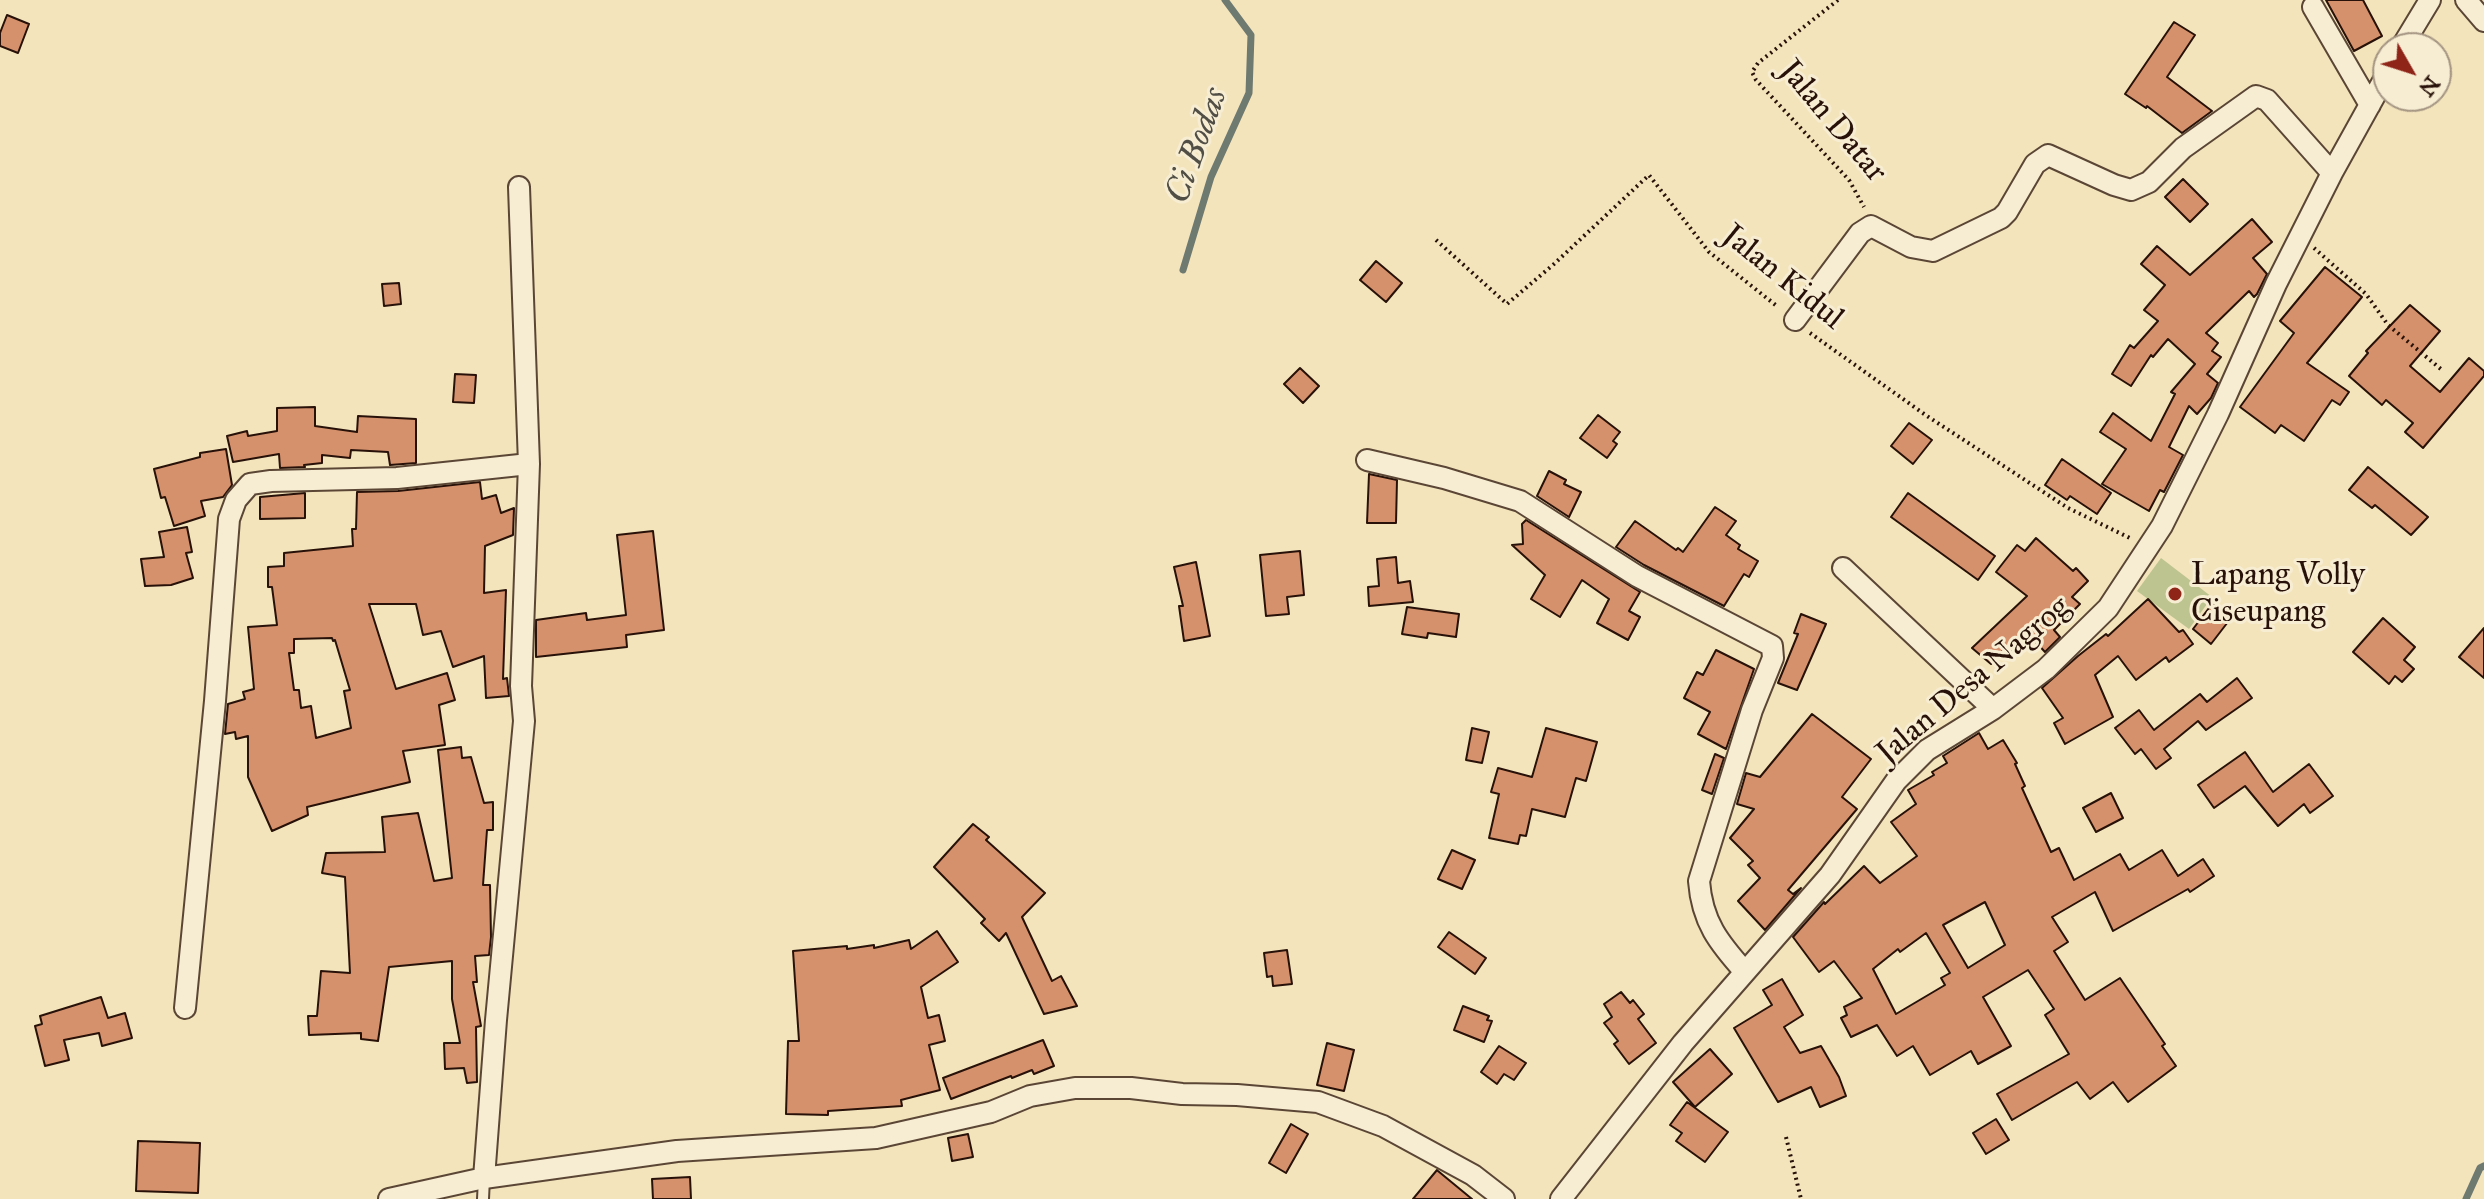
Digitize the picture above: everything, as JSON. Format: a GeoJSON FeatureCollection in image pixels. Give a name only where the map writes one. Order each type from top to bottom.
{"type":"FeatureCollection","features":[{"type":"Feature","properties":{"kind":"street"},"geometry":{"type":"LineString","coordinates":[[2411,32],[2430,0]]}},
{"type":"Feature","properties":{"kind":"street"},"geometry":{"type":"LineString","coordinates":[[2466,0],[2484,21]]}},
{"type":"Feature","properties":{"kind":"street"},"geometry":{"type":"LineString","coordinates":[[2313,7],[2370,105]]}},
{"type":"Feature","properties":{"kind":"street","name":"Jalan Datar"},"geometry":{"type":"LineString","coordinates":[[1795,320],[1860,233],[1871,226],[1911,247],[1933,251],[2001,218],[2035,164],[2048,155],[2131,190],[2149,182],[2183,148],[2256,96],[2267,100],[2332,173]]}},
{"type":"Feature","properties":{"kind":"street","name":"Jalan Desa Nagrog"},"geometry":{"type":"LineString","coordinates":[[1561,1199],[1683,1043],[1830,875],[1896,781],[1927,750],[1993,709],[2046,669],[2108,608],[2162,526],[2218,414],[2300,236],[2372,101]]}},
{"type":"Feature","properties":{"kind":"street"},"geometry":{"type":"LineString","coordinates":[[484,1178],[524,721],[521,686],[529,464],[519,187]]}},
{"type":"Feature","properties":{"kind":"street"},"geometry":{"type":"LineString","coordinates":[[1367,460],[1444,478],[1520,501],[1637,576],[1772,646],[1773,658],[1752,710],[1699,881],[1701,906],[1718,941],[1745,972]]}},
{"type":"Feature","properties":{"kind":"street"},"geometry":{"type":"LineString","coordinates":[[185,1008],[229,519],[236,500],[250,484],[271,481],[397,478],[529,464]]}},
{"type":"Feature","properties":{"kind":"street"},"geometry":{"type":"LineString","coordinates":[[1843,568],[1993,709]]}},
{"type":"Feature","properties":{"kind":"street"},"geometry":{"type":"LineString","coordinates":[[389,1199],[484,1178],[677,1151],[876,1138],[991,1112],[1030,1096],[1075,1088],[1131,1088],[1318,1102],[1383,1126],[1473,1175],[1504,1199]]}},
{"type":"Feature","properties":{"kind":"lane"},"geometry":{"type":"LineString","coordinates":[[483,1199],[484,1178]]}},
{"type":"Feature","properties":{"kind":"path","name":"Jalan Datar"},"geometry":{"type":"LineString","coordinates":[[1838,0],[1758,63],[1752,72],[1849,180],[1870,217],[1871,226]]}},
{"type":"Feature","properties":{"kind":"path","name":"Jalan Kidul"},"geometry":{"type":"LineString","coordinates":[[1436,240],[1507,304],[1649,175],[1709,252],[1795,320],[1927,416],[2068,508],[2149,546]]}},
{"type":"Feature","properties":{"kind":"path"},"geometry":{"type":"LineString","coordinates":[[2300,236],[2366,294],[2388,325],[2442,370]]}},
{"type":"Feature","properties":{"kind":"path"},"geometry":{"type":"LineString","coordinates":[[1786,1137],[1801,1199]]}},
{"type":"Feature","properties":{"kind":"green space","name":"Lapang Volly Ciseupang"},"geometry":{"type":"Polygon","coordinates":[[[2161,558],[2212,597],[2189,629],[2137,591],[2161,558]]]}},
{"type":"Feature","properties":{"kind":"building"},"geometry":{"type":"Polygon","coordinates":[[[2326,0],[2363,0],[2380,32],[2372,32],[2372,41],[2354,51],[2326,0]]]}},
{"type":"Feature","properties":{"kind":"building"},"geometry":{"type":"Polygon","coordinates":[[[7,15],[29,24],[18,53],[0,46],[0,33],[7,15]]]}},
{"type":"Feature","properties":{"kind":"building"},"geometry":{"type":"Polygon","coordinates":[[[2174,22],[2195,35],[2167,77],[2212,111],[2182,133],[2147,106],[2125,94],[2174,22]]]}},
{"type":"Feature","properties":{"kind":"building"},"geometry":{"type":"Polygon","coordinates":[[[2183,179],[2208,204],[2190,222],[2165,197],[2183,179]]]}},
{"type":"Feature","properties":{"kind":"building"},"geometry":{"type":"Polygon","coordinates":[[[2252,219],[2272,242],[2253,258],[2267,274],[2254,297],[2249,291],[2206,333],[2218,343],[2212,351],[2221,357],[2207,374],[2218,383],[2211,398],[2197,414],[2189,406],[2169,447],[2183,455],[2164,492],[2160,490],[2149,511],[2102,484],[2126,449],[2100,432],[2113,413],[2151,441],[2175,394],[2171,392],[2195,364],[2168,339],[2153,357],[2151,355],[2131,386],[2112,374],[2130,345],[2134,348],[2158,321],[2144,310],[2165,285],[2141,264],[2157,246],[2190,275],[2252,219]]]}},
{"type":"Feature","properties":{"kind":"building"},"geometry":{"type":"Polygon","coordinates":[[[1376,261],[1402,283],[1386,302],[1360,280],[1376,261]]]}},
{"type":"Feature","properties":{"kind":"building"},"geometry":{"type":"Polygon","coordinates":[[[2325,267],[2362,297],[2307,363],[2349,392],[2340,405],[2332,400],[2304,441],[2281,425],[2275,433],[2240,407],[2294,333],[2280,321],[2325,267]]]}},
{"type":"Feature","properties":{"kind":"building"},"geometry":{"type":"Polygon","coordinates":[[[399,283],[401,304],[384,306],[382,284],[399,283]]]}},
{"type":"Feature","properties":{"kind":"building"},"geometry":{"type":"Polygon","coordinates":[[[2410,305],[2440,331],[2410,366],[2440,392],[2469,358],[2484,371],[2484,376],[2423,448],[2405,432],[2413,423],[2386,400],[2382,405],[2349,376],[2368,353],[2366,351],[2410,305]]]}},
{"type":"Feature","properties":{"kind":"building"},"geometry":{"type":"Polygon","coordinates":[[[1300,368],[1319,386],[1303,403],[1284,384],[1300,368]]]}},
{"type":"Feature","properties":{"kind":"building"},"geometry":{"type":"Polygon","coordinates":[[[455,374],[476,375],[474,403],[453,402],[455,374]]]}},
{"type":"Feature","properties":{"kind":"building"},"geometry":{"type":"Polygon","coordinates":[[[315,407],[315,426],[357,432],[358,416],[416,419],[416,463],[390,465],[388,452],[351,450],[350,458],[322,455],[322,463],[305,467],[280,468],[279,454],[233,462],[227,436],[247,431],[248,436],[277,431],[277,408],[315,407]]]}},
{"type":"Feature","properties":{"kind":"building"},"geometry":{"type":"Polygon","coordinates":[[[1598,415],[1620,432],[1613,441],[1617,444],[1607,458],[1580,438],[1598,415]]]}},
{"type":"Feature","properties":{"kind":"building"},"geometry":{"type":"Polygon","coordinates":[[[1909,423],[1932,440],[1913,464],[1891,446],[1909,423]]]}},
{"type":"Feature","properties":{"kind":"building"},"geometry":{"type":"Polygon","coordinates":[[[226,449],[232,485],[223,497],[201,501],[205,516],[174,526],[165,497],[161,498],[154,469],[200,457],[200,453],[226,449]]]}},
{"type":"Feature","properties":{"kind":"building"},"geometry":{"type":"Polygon","coordinates":[[[2062,459],[2111,493],[2097,514],[2070,496],[2067,500],[2045,485],[2062,459]]]}},
{"type":"Feature","properties":{"kind":"building"},"geometry":{"type":"Polygon","coordinates":[[[2368,467],[2428,517],[2411,535],[2375,505],[2372,508],[2349,490],[2368,467]]]}},
{"type":"Feature","properties":{"kind":"building"},"geometry":{"type":"Polygon","coordinates":[[[1549,471],[1566,480],[1564,484],[1581,492],[1569,517],[1537,496],[1549,471]]]}},
{"type":"Feature","properties":{"kind":"building"},"geometry":{"type":"Polygon","coordinates":[[[1369,474],[1397,480],[1396,523],[1367,523],[1369,474]]]}},
{"type":"Feature","properties":{"kind":"building"},"geometry":{"type":"Polygon","coordinates":[[[480,482],[482,499],[496,495],[501,513],[514,508],[513,535],[485,546],[484,593],[506,590],[503,679],[507,678],[509,696],[486,698],[484,656],[453,667],[441,631],[423,635],[416,604],[369,604],[396,689],[447,673],[455,700],[439,705],[445,745],[403,751],[410,782],[307,807],[308,815],[272,831],[248,777],[248,736],[236,739],[235,732],[225,734],[228,704],[245,699],[243,692],[254,689],[248,627],[277,625],[272,587],[268,587],[268,567],[284,566],[284,553],[353,546],[357,492],[480,482]],[[332,638],[294,639],[294,653],[289,653],[294,690],[299,690],[301,708],[311,706],[316,738],[351,728],[344,691],[350,690],[332,638]]]}},
{"type":"Feature","properties":{"kind":"building"},"geometry":{"type":"Polygon","coordinates":[[[305,493],[305,518],[260,519],[260,497],[305,493]]]}},
{"type":"Feature","properties":{"kind":"building"},"geometry":{"type":"Polygon","coordinates":[[[1908,493],[1995,556],[1978,580],[1891,517],[1908,493]]]}},
{"type":"Feature","properties":{"kind":"building"},"geometry":{"type":"Polygon","coordinates":[[[1715,507],[1736,521],[1726,535],[1740,545],[1738,549],[1758,561],[1749,577],[1744,574],[1724,606],[1616,547],[1635,521],[1683,552],[1715,507]]]}},
{"type":"Feature","properties":{"kind":"building"},"geometry":{"type":"Polygon","coordinates":[[[1526,520],[1640,592],[1629,611],[1640,617],[1628,640],[1597,623],[1609,599],[1582,580],[1560,617],[1531,599],[1545,575],[1512,545],[1523,544],[1522,524],[1526,520]]]}},
{"type":"Feature","properties":{"kind":"building"},"geometry":{"type":"Polygon","coordinates":[[[187,527],[192,552],[186,553],[193,578],[171,585],[145,586],[141,559],[164,557],[159,532],[187,527]]]}},
{"type":"Feature","properties":{"kind":"building"},"geometry":{"type":"Polygon","coordinates":[[[653,531],[664,630],[626,635],[627,647],[536,657],[536,620],[586,613],[587,620],[626,615],[617,535],[653,531]]]}},
{"type":"Feature","properties":{"kind":"building"},"geometry":{"type":"Polygon","coordinates":[[[2036,538],[2088,581],[2072,597],[2080,604],[2054,630],[2060,637],[2045,652],[2033,639],[2014,656],[2006,647],[1991,664],[1972,648],[2027,596],[1996,572],[2017,545],[2025,551],[2036,538]]]}},
{"type":"Feature","properties":{"kind":"building"},"geometry":{"type":"Polygon","coordinates":[[[1300,551],[1304,595],[1287,597],[1289,614],[1266,616],[1260,555],[1300,551]]]}},
{"type":"Feature","properties":{"kind":"building"},"geometry":{"type":"Polygon","coordinates":[[[1396,557],[1398,583],[1410,581],[1413,602],[1369,606],[1368,587],[1379,586],[1377,559],[1396,557]]]}},
{"type":"Feature","properties":{"kind":"building"},"geometry":{"type":"Polygon","coordinates":[[[1196,562],[1210,636],[1184,641],[1179,606],[1183,606],[1174,567],[1196,562]]]}},
{"type":"Feature","properties":{"kind":"building"},"geometry":{"type":"Polygon","coordinates":[[[2148,599],[2179,632],[2183,630],[2193,644],[2169,662],[2166,657],[2136,680],[2118,656],[2095,675],[2113,717],[2065,744],[2054,723],[2063,718],[2042,688],[2078,656],[2106,634],[2108,636],[2148,599]]]}},
{"type":"Feature","properties":{"kind":"building"},"geometry":{"type":"Polygon","coordinates":[[[2212,604],[2231,618],[2211,644],[2193,629],[2212,604]]]}},
{"type":"Feature","properties":{"kind":"building"},"geometry":{"type":"Polygon","coordinates":[[[1407,607],[1459,614],[1456,637],[1428,633],[1427,638],[1402,634],[1407,607]]]}},
{"type":"Feature","properties":{"kind":"building"},"geometry":{"type":"Polygon","coordinates":[[[1801,614],[1826,624],[1797,690],[1778,683],[1798,634],[1794,633],[1801,614]]]}},
{"type":"Feature","properties":{"kind":"building"},"geometry":{"type":"Polygon","coordinates":[[[2383,618],[2415,647],[2404,660],[2414,669],[2402,682],[2395,676],[2389,684],[2353,652],[2383,618]]]}},
{"type":"Feature","properties":{"kind":"building"},"geometry":{"type":"Polygon","coordinates":[[[2484,628],[2484,678],[2459,657],[2484,628]]]}},
{"type":"Feature","properties":{"kind":"building"},"geometry":{"type":"Polygon","coordinates":[[[1716,650],[1754,669],[1726,749],[1698,734],[1710,712],[1684,698],[1697,672],[1703,675],[1716,650]]]}},
{"type":"Feature","properties":{"kind":"building"},"geometry":{"type":"Polygon","coordinates":[[[2237,678],[2252,698],[2206,730],[2198,721],[2164,749],[2171,758],[2156,769],[2141,749],[2135,754],[2115,728],[2139,710],[2154,730],[2200,694],[2207,702],[2237,678]]]}},
{"type":"Feature","properties":{"kind":"building"},"geometry":{"type":"Polygon","coordinates":[[[1812,714],[1871,759],[1842,797],[1857,809],[1788,890],[1793,894],[1801,888],[1765,930],[1738,901],[1760,878],[1748,865],[1753,861],[1730,838],[1754,809],[1737,804],[1746,773],[1760,777],[1812,714]]]}},
{"type":"Feature","properties":{"kind":"building"},"geometry":{"type":"Polygon","coordinates":[[[1472,728],[1489,732],[1482,763],[1466,760],[1472,728]]]}},
{"type":"Feature","properties":{"kind":"building"},"geometry":{"type":"Polygon","coordinates":[[[1546,728],[1597,742],[1586,781],[1576,778],[1565,817],[1532,809],[1526,836],[1520,835],[1518,844],[1489,838],[1499,794],[1491,792],[1498,768],[1532,777],[1546,728]]]}},
{"type":"Feature","properties":{"kind":"building"},"geometry":{"type":"Polygon","coordinates":[[[1979,733],[1988,749],[2003,740],[2017,763],[2025,786],[2022,788],[2051,852],[2059,848],[2074,880],[2120,854],[2129,870],[2162,850],[2178,876],[2203,859],[2214,876],[2190,892],[2188,889],[2113,931],[2095,892],[2052,917],[2068,942],[2054,951],[2085,1000],[2120,978],[2165,1044],[2162,1046],[2176,1066],[2128,1102],[2113,1082],[2090,1099],[2077,1082],[2012,1120],[1997,1094],[2069,1054],[2045,1015],[2054,1009],[2028,970],[1983,997],[2011,1046],[1978,1064],[1971,1051],[1930,1075],[1913,1046],[1897,1056],[1877,1025],[1851,1037],[1841,1018],[1847,1015],[1844,1007],[1862,998],[1834,961],[1819,972],[1793,937],[1824,902],[1864,866],[1880,883],[1917,856],[1891,822],[1916,804],[1908,790],[1934,775],[1932,772],[1947,763],[1943,756],[1979,733]],[[1985,902],[1943,925],[1968,968],[2005,945],[1985,902]],[[1926,933],[1900,952],[1898,949],[1873,969],[1896,1014],[1945,985],[1941,978],[1950,973],[1926,933]]]}},
{"type":"Feature","properties":{"kind":"building"},"geometry":{"type":"Polygon","coordinates":[[[461,747],[462,758],[471,757],[484,803],[493,802],[493,830],[487,830],[483,885],[490,885],[491,937],[489,955],[475,956],[477,982],[473,982],[481,1026],[476,1027],[477,1082],[467,1083],[464,1068],[445,1069],[444,1043],[460,1043],[452,999],[452,961],[389,967],[378,1041],[361,1039],[361,1033],[309,1035],[308,1016],[317,1016],[321,971],[350,973],[345,877],[322,873],[326,853],[385,852],[382,817],[418,813],[434,881],[452,878],[438,750],[461,747]]]}},
{"type":"Feature","properties":{"kind":"building"},"geometry":{"type":"Polygon","coordinates":[[[2245,752],[2273,792],[2309,764],[2333,796],[2310,813],[2304,804],[2278,826],[2245,786],[2214,808],[2198,785],[2245,752]]]}},
{"type":"Feature","properties":{"kind":"building"},"geometry":{"type":"Polygon","coordinates":[[[1715,754],[1724,758],[1712,794],[1702,790],[1715,754]]]}},
{"type":"Feature","properties":{"kind":"building"},"geometry":{"type":"Polygon","coordinates":[[[2111,793],[2123,818],[2096,832],[2083,808],[2111,793]]]}},
{"type":"Feature","properties":{"kind":"building"},"geometry":{"type":"Polygon","coordinates":[[[973,824],[989,837],[986,840],[1045,893],[1022,917],[1052,981],[1061,976],[1077,1006],[1044,1014],[1006,933],[999,941],[981,923],[985,919],[934,867],[973,824]]]}},
{"type":"Feature","properties":{"kind":"building"},"geometry":{"type":"Polygon","coordinates":[[[1452,850],[1475,860],[1462,889],[1438,879],[1452,850]]]}},
{"type":"Feature","properties":{"kind":"building"},"geometry":{"type":"Polygon","coordinates":[[[937,931],[958,962],[921,987],[928,1018],[939,1015],[945,1041],[929,1045],[940,1090],[901,1100],[902,1106],[828,1111],[828,1115],[786,1114],[788,1041],[799,1041],[793,951],[874,945],[874,948],[909,940],[911,949],[937,931]]]}},
{"type":"Feature","properties":{"kind":"building"},"geometry":{"type":"Polygon","coordinates":[[[1449,932],[1486,958],[1475,974],[1438,947],[1449,932]]]}},
{"type":"Feature","properties":{"kind":"building"},"geometry":{"type":"Polygon","coordinates":[[[1287,950],[1292,984],[1273,986],[1272,976],[1267,977],[1264,953],[1287,950]]]}},
{"type":"Feature","properties":{"kind":"building"},"geometry":{"type":"Polygon","coordinates":[[[1782,979],[1803,1015],[1784,1027],[1800,1053],[1821,1046],[1846,1096],[1820,1107],[1811,1087],[1778,1102],[1734,1028],[1772,1005],[1763,990],[1782,979]]]}},
{"type":"Feature","properties":{"kind":"building"},"geometry":{"type":"Polygon","coordinates":[[[1621,992],[1630,1003],[1633,1000],[1644,1014],[1638,1019],[1656,1043],[1629,1064],[1614,1044],[1618,1041],[1604,1023],[1612,1017],[1604,1004],[1621,992]]]}},
{"type":"Feature","properties":{"kind":"building"},"geometry":{"type":"Polygon","coordinates":[[[101,997],[108,1018],[125,1013],[132,1038],[102,1046],[99,1033],[64,1040],[69,1060],[45,1066],[35,1026],[42,1024],[40,1016],[101,997]]]}},
{"type":"Feature","properties":{"kind":"building"},"geometry":{"type":"Polygon","coordinates":[[[1463,1006],[1489,1016],[1487,1020],[1492,1021],[1484,1042],[1454,1030],[1463,1006]]]}},
{"type":"Feature","properties":{"kind":"building"},"geometry":{"type":"Polygon","coordinates":[[[1043,1040],[1054,1066],[1034,1074],[1032,1070],[1011,1076],[951,1099],[943,1078],[1043,1040]]]}},
{"type":"Feature","properties":{"kind":"building"},"geometry":{"type":"Polygon","coordinates":[[[1327,1043],[1354,1050],[1344,1091],[1317,1085],[1327,1043]]]}},
{"type":"Feature","properties":{"kind":"building"},"geometry":{"type":"Polygon","coordinates":[[[1499,1046],[1526,1063],[1514,1080],[1504,1074],[1497,1084],[1481,1072],[1499,1046]]]}},
{"type":"Feature","properties":{"kind":"building"},"geometry":{"type":"Polygon","coordinates":[[[1710,1049],[1732,1074],[1695,1107],[1673,1082],[1710,1049]]]}},
{"type":"Feature","properties":{"kind":"building"},"geometry":{"type":"Polygon","coordinates":[[[1687,1102],[1728,1132],[1705,1162],[1676,1141],[1682,1133],[1670,1125],[1687,1102]]]}},
{"type":"Feature","properties":{"kind":"building"},"geometry":{"type":"Polygon","coordinates":[[[1996,1119],[2009,1140],[1986,1154],[1973,1133],[1996,1119]]]}},
{"type":"Feature","properties":{"kind":"building"},"geometry":{"type":"Polygon","coordinates":[[[1291,1124],[1308,1134],[1286,1173],[1269,1163],[1291,1124]]]}},
{"type":"Feature","properties":{"kind":"building"},"geometry":{"type":"Polygon","coordinates":[[[968,1134],[973,1157],[952,1161],[948,1138],[968,1134]]]}},
{"type":"Feature","properties":{"kind":"building"},"geometry":{"type":"Polygon","coordinates":[[[138,1141],[200,1143],[198,1193],[136,1191],[138,1141]]]}},
{"type":"Feature","properties":{"kind":"building"},"geometry":{"type":"Polygon","coordinates":[[[1438,1171],[1472,1199],[1413,1199],[1438,1171]]]}},
{"type":"Feature","properties":{"kind":"building"},"geometry":{"type":"Polygon","coordinates":[[[690,1177],[691,1199],[653,1199],[652,1179],[690,1177]]]}},
{"type":"Feature","properties":{"kind":"waterway","name":"Ci Bodas"},"geometry":{"type":"LineString","coordinates":[[1183,270],[1211,177],[1249,93],[1251,35],[1225,0]]}},
{"type":"Feature","properties":{"kind":"waterway"},"geometry":{"type":"LineString","coordinates":[[2466,1199],[2480,1168],[2484,1166]]}},
{"type":"Feature","properties":{"kind":"place","name":"Lapang Volly Ciseupang"},"geometry":{"type":"Point","coordinates":[2175,594]}}]}
